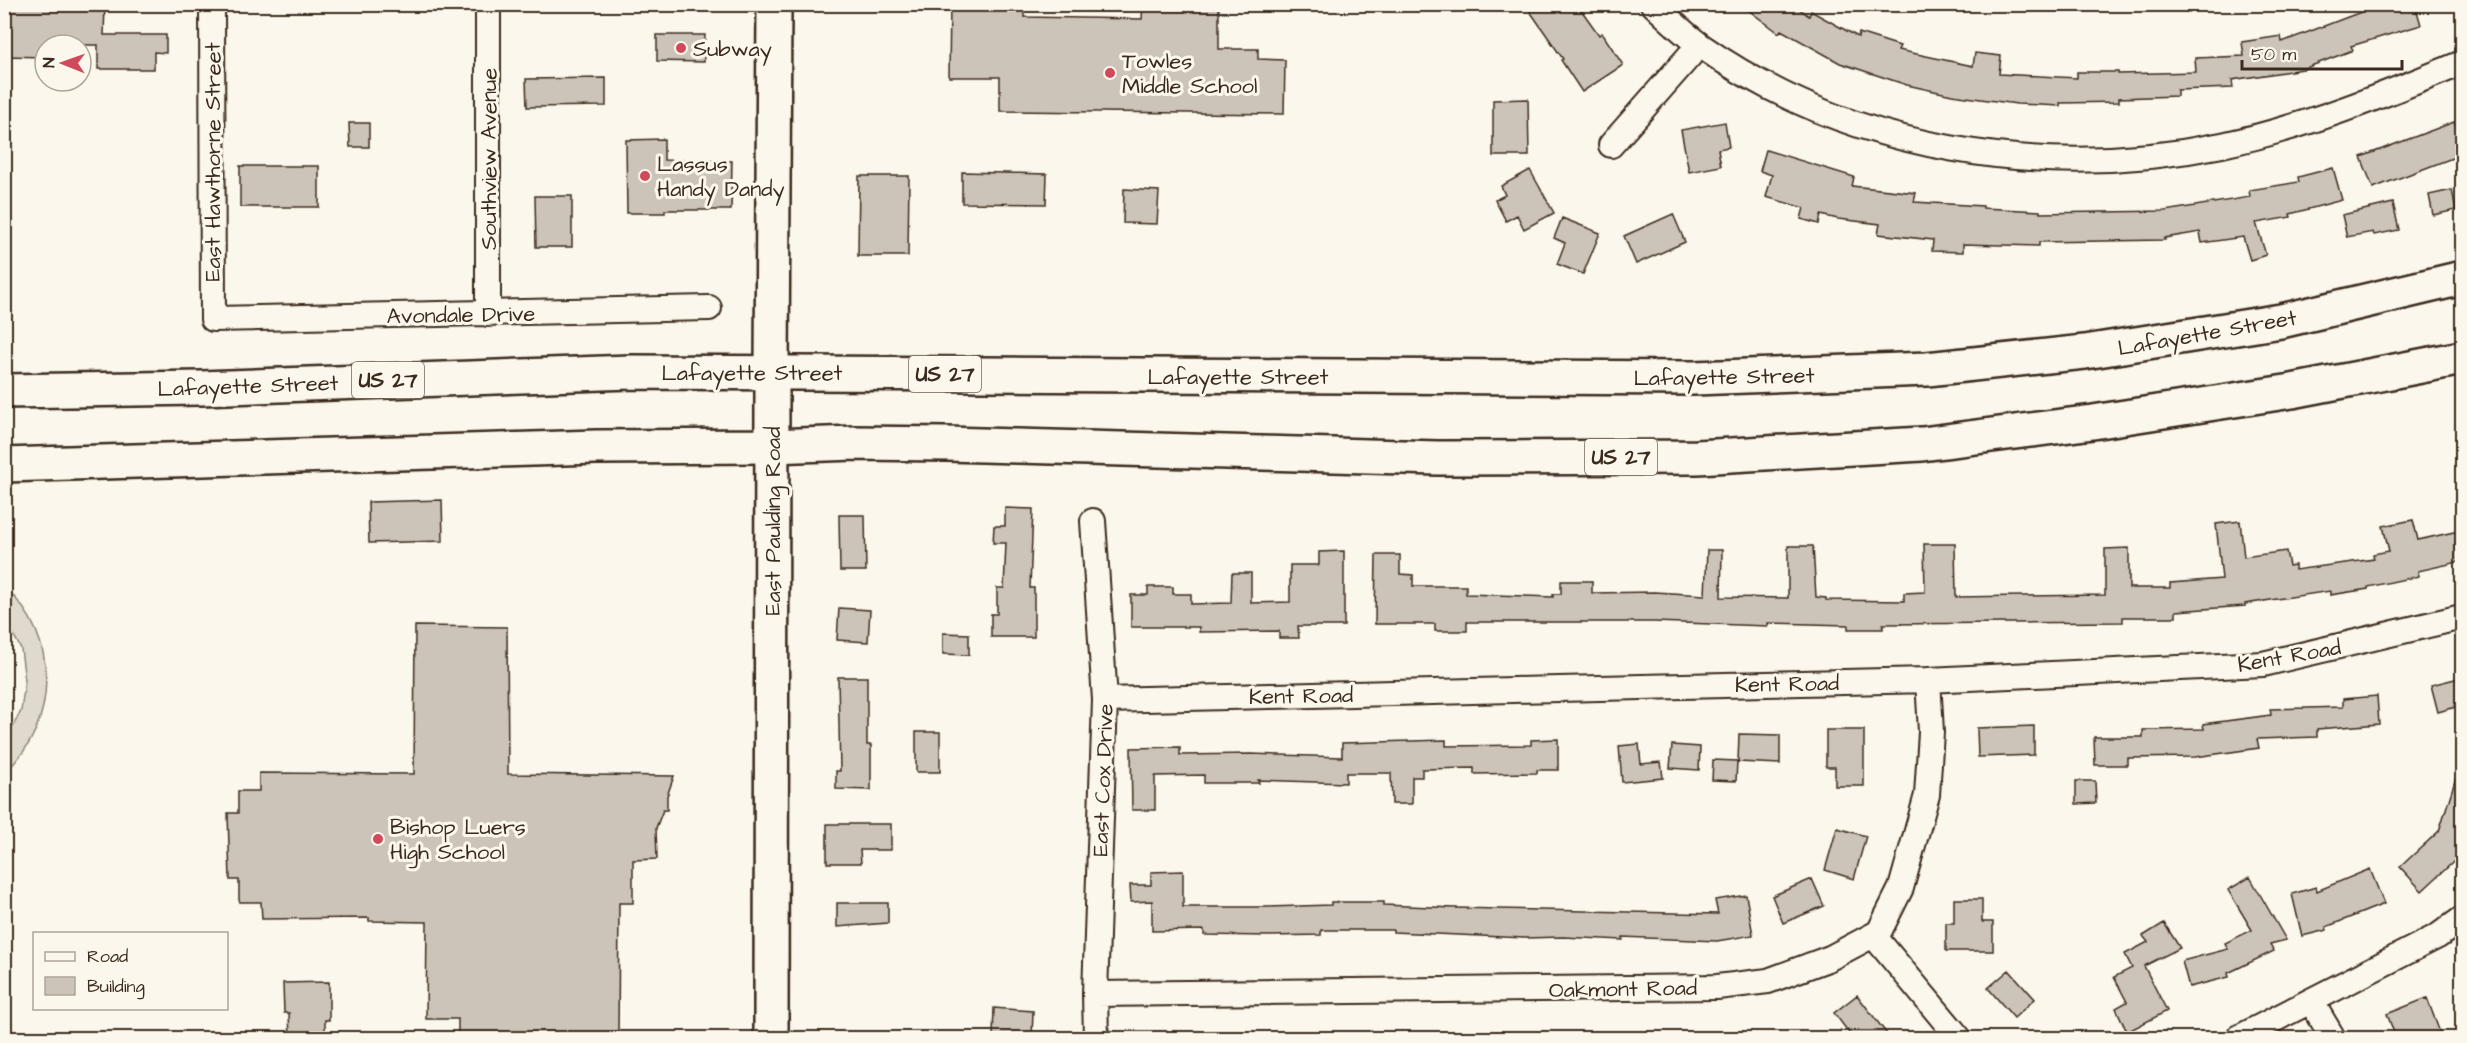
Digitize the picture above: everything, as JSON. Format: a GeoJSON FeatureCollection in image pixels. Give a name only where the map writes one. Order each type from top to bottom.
{"type":"FeatureCollection","features":[{"type":"Feature","properties":{"kind":"main road","name":"East Paulding Road"},"geometry":{"type":"LineString","coordinates":[[771,1038],[774,4]]}},
{"type":"Feature","properties":{"kind":"main road","name":"Lafayette Street"},"geometry":{"type":"LineString","coordinates":[[4,391],[201,388],[630,372],[1694,378],[1927,369],[2085,352],[2281,321],[2463,278]]}},
{"type":"Feature","properties":{"kind":"main road","name":"US 27"},"geometry":{"type":"LineString","coordinates":[[4,465],[596,447],[947,444],[1438,458],[1696,458],[1922,444],[2082,424],[2292,391],[2463,358]]}},
{"type":"Feature","properties":{"kind":"street","name":"East Hawthorne Street"},"geometry":{"type":"LineString","coordinates":[[212,4],[213,319]]}},
{"type":"Feature","properties":{"kind":"street","name":"Southview Avenue"},"geometry":{"type":"LineString","coordinates":[[488,4],[488,314]]}},
{"type":"Feature","properties":{"kind":"street"},"geometry":{"type":"LineString","coordinates":[[1653,4],[1700,45],[1774,90],[1818,111],[1859,126],[1908,139],[2030,159],[2086,161],[2211,147],[2288,129],[2346,111],[2463,63]]}},
{"type":"Feature","properties":{"kind":"street"},"geometry":{"type":"LineString","coordinates":[[1611,145],[1700,45]]}},
{"type":"Feature","properties":{"kind":"street","name":"Avondale Drive"},"geometry":{"type":"LineString","coordinates":[[213,319],[709,308]]}},
{"type":"Feature","properties":{"kind":"street","name":"East Cox Drive"},"geometry":{"type":"LineString","coordinates":[[1093,521],[1105,700],[1095,994],[1096,1038]]}},
{"type":"Feature","properties":{"kind":"street","name":"Kent Road"},"geometry":{"type":"LineString","coordinates":[[1105,700],[1928,680],[2263,664],[2463,617]]}},
{"type":"Feature","properties":{"kind":"street"},"geometry":{"type":"LineString","coordinates":[[1928,680],[1931,732],[1927,795],[1901,888],[1879,933],[1874,936],[1959,1038]]}},
{"type":"Feature","properties":{"kind":"street"},"geometry":{"type":"LineString","coordinates":[[2238,1038],[2438,936],[2463,919]]}},
{"type":"Feature","properties":{"kind":"street","name":"Oakmont Road"},"geometry":{"type":"LineString","coordinates":[[1095,994],[1717,987],[1768,981],[1830,958],[1874,936]]}},
{"type":"Feature","properties":{"kind":"street"},"geometry":{"type":"LineString","coordinates":[[2311,1001],[2334,1038]]}},
{"type":"Feature","properties":{"kind":"shaded area"},"geometry":{"type":"Polygon","coordinates":[[[5,588],[23,607],[36,630],[43,654],[46,680],[43,706],[36,730],[23,753],[5,772],[5,741],[21,711],[25,681],[21,649],[5,619],[5,588]]]}},
{"type":"Feature","properties":{"kind":"building"},"geometry":{"type":"Polygon","coordinates":[[[4,4],[105,4],[104,35],[166,35],[166,53],[154,52],[154,69],[98,69],[98,45],[93,45],[93,33],[33,33],[33,57],[4,56],[4,4]]]}},
{"type":"Feature","properties":{"kind":"building"},"geometry":{"type":"Polygon","coordinates":[[[950,4],[1024,4],[1024,17],[1142,19],[1143,4],[1219,4],[1219,49],[1258,49],[1258,59],[1285,60],[1284,114],[1000,111],[1000,77],[949,77],[950,4]]]}},
{"type":"Feature","properties":{"kind":"building"},"geometry":{"type":"Polygon","coordinates":[[[1525,4],[1577,4],[1599,35],[1602,33],[1623,65],[1582,92],[1561,60],[1563,59],[1525,4]]]}},
{"type":"Feature","properties":{"kind":"building"},"geometry":{"type":"Polygon","coordinates":[[[1740,4],[1793,4],[1809,16],[1811,11],[1858,37],[1859,33],[1900,46],[1898,50],[1973,66],[1975,53],[2001,56],[1999,74],[2077,78],[2077,72],[2118,72],[2118,74],[2196,72],[2195,58],[2244,56],[2242,42],[2281,36],[2282,42],[2361,12],[2360,8],[2372,4],[2415,4],[2421,25],[2351,46],[2353,50],[2303,69],[2232,80],[2233,88],[2177,90],[2177,96],[2119,98],[2119,102],[2060,103],[2060,106],[2017,104],[1952,95],[1907,85],[1840,63],[1781,30],[1779,33],[1740,4]]]}},
{"type":"Feature","properties":{"kind":"building","name":"Subway"},"geometry":{"type":"Polygon","coordinates":[[[657,35],[705,35],[704,62],[657,61],[657,35]]]}},
{"type":"Feature","properties":{"kind":"building"},"geometry":{"type":"Polygon","coordinates":[[[606,78],[606,106],[527,107],[526,79],[606,78]]]}},
{"type":"Feature","properties":{"kind":"building"},"geometry":{"type":"Polygon","coordinates":[[[1528,99],[1529,156],[1493,156],[1493,100],[1528,99]]]}},
{"type":"Feature","properties":{"kind":"building"},"geometry":{"type":"Polygon","coordinates":[[[1725,122],[1729,147],[1718,149],[1721,166],[1689,172],[1681,130],[1725,122]]]}},
{"type":"Feature","properties":{"kind":"building"},"geometry":{"type":"Polygon","coordinates":[[[2454,122],[2463,144],[2463,154],[2373,188],[2361,157],[2454,122]]]}},
{"type":"Feature","properties":{"kind":"building"},"geometry":{"type":"Polygon","coordinates":[[[349,123],[369,123],[369,147],[350,147],[349,123]]]}},
{"type":"Feature","properties":{"kind":"building"},"geometry":{"type":"Polygon","coordinates":[[[664,139],[664,160],[732,161],[731,210],[665,210],[665,213],[627,213],[626,140],[664,139]]]}},
{"type":"Feature","properties":{"kind":"building"},"geometry":{"type":"Polygon","coordinates":[[[1766,150],[1854,177],[1852,186],[1916,193],[1914,202],[1983,206],[1983,208],[2040,211],[2040,213],[2165,211],[2250,197],[2249,190],[2299,182],[2298,177],[2333,168],[2342,200],[2290,214],[2291,217],[2256,223],[2266,255],[2250,260],[2243,237],[2202,243],[2200,232],[2165,238],[2165,240],[2039,242],[2039,246],[1963,244],[1963,252],[1932,251],[1933,240],[1878,234],[1880,224],[1821,215],[1819,224],[1801,219],[1804,208],[1766,197],[1772,175],[1760,171],[1766,150]]]}},
{"type":"Feature","properties":{"kind":"building"},"geometry":{"type":"Polygon","coordinates":[[[240,166],[319,166],[319,207],[240,207],[240,166]]]}},
{"type":"Feature","properties":{"kind":"building"},"geometry":{"type":"Polygon","coordinates":[[[1530,170],[1554,213],[1524,229],[1517,215],[1506,221],[1495,200],[1505,195],[1501,186],[1530,170]]]}},
{"type":"Feature","properties":{"kind":"building"},"geometry":{"type":"Polygon","coordinates":[[[962,172],[1047,174],[1046,204],[962,203],[962,172]]]}},
{"type":"Feature","properties":{"kind":"building"},"geometry":{"type":"Polygon","coordinates":[[[859,176],[909,176],[908,256],[858,256],[859,176]]]}},
{"type":"Feature","properties":{"kind":"building"},"geometry":{"type":"Polygon","coordinates":[[[1124,189],[1159,191],[1157,224],[1123,223],[1124,189]]]}},
{"type":"Feature","properties":{"kind":"building"},"geometry":{"type":"Polygon","coordinates":[[[2452,190],[2456,210],[2433,215],[2429,195],[2452,190]]]}},
{"type":"Feature","properties":{"kind":"building"},"geometry":{"type":"Polygon","coordinates":[[[535,196],[572,196],[572,247],[536,247],[535,196]]]}},
{"type":"Feature","properties":{"kind":"building"},"geometry":{"type":"Polygon","coordinates":[[[2393,203],[2399,230],[2347,237],[2342,215],[2393,203]]]}},
{"type":"Feature","properties":{"kind":"building"},"geometry":{"type":"Polygon","coordinates":[[[1673,214],[1685,242],[1636,264],[1624,236],[1673,214]]]}},
{"type":"Feature","properties":{"kind":"building"},"geometry":{"type":"Polygon","coordinates":[[[1562,218],[1600,233],[1583,274],[1557,264],[1565,243],[1554,238],[1562,218]]]}},
{"type":"Feature","properties":{"kind":"building"},"geometry":{"type":"Polygon","coordinates":[[[442,500],[443,541],[369,543],[368,502],[442,500]]]}},
{"type":"Feature","properties":{"kind":"building"},"geometry":{"type":"Polygon","coordinates":[[[1005,508],[1033,509],[1030,588],[1034,588],[1034,637],[991,637],[991,614],[997,614],[997,588],[1004,588],[1006,543],[993,543],[994,526],[1005,526],[1005,508]]]}},
{"type":"Feature","properties":{"kind":"building"},"geometry":{"type":"Polygon","coordinates":[[[839,515],[865,515],[866,571],[840,571],[839,515]]]}},
{"type":"Feature","properties":{"kind":"building"},"geometry":{"type":"Polygon","coordinates":[[[2413,520],[2418,540],[2463,530],[2463,561],[2418,571],[2419,576],[2368,587],[2368,589],[2330,595],[2330,591],[2245,604],[2245,606],[2176,611],[2176,617],[2123,617],[2123,622],[1883,624],[1883,629],[1848,629],[1848,625],[1768,623],[1768,626],[1654,622],[1467,622],[1467,631],[1435,631],[1435,624],[1375,624],[1376,555],[1400,555],[1400,574],[1413,575],[1413,586],[1466,586],[1466,594],[1553,597],[1553,594],[1561,594],[1561,581],[1592,581],[1592,593],[1654,592],[1705,595],[1707,550],[1722,550],[1721,597],[1788,598],[1788,546],[1813,546],[1816,597],[1826,598],[1826,600],[1904,601],[1904,593],[1925,592],[1924,544],[1955,544],[1956,597],[2105,595],[2105,549],[2129,548],[2129,588],[2170,588],[2170,583],[2222,579],[2216,524],[2240,521],[2244,557],[2286,551],[2289,566],[2295,565],[2295,570],[2374,559],[2373,554],[2389,551],[2383,526],[2413,520]]]}},
{"type":"Feature","properties":{"kind":"building"},"geometry":{"type":"Polygon","coordinates":[[[1344,551],[1344,626],[1298,626],[1299,638],[1279,638],[1279,631],[1199,632],[1199,627],[1131,627],[1131,595],[1148,595],[1148,587],[1173,587],[1173,594],[1191,594],[1191,604],[1231,603],[1232,573],[1251,573],[1251,603],[1290,602],[1290,565],[1319,565],[1319,552],[1344,551]]]}},
{"type":"Feature","properties":{"kind":"building"},"geometry":{"type":"Polygon","coordinates":[[[839,608],[870,610],[868,642],[837,640],[839,608]]]}},
{"type":"Feature","properties":{"kind":"building"},"geometry":{"type":"Polygon","coordinates":[[[415,626],[507,627],[508,774],[674,776],[667,796],[667,810],[663,810],[656,828],[657,859],[633,860],[633,903],[619,903],[618,1038],[458,1038],[458,1019],[426,1019],[427,922],[369,921],[369,918],[262,919],[261,902],[240,902],[239,900],[239,880],[230,880],[228,813],[238,813],[238,791],[259,791],[259,773],[414,774],[415,626]]]}},
{"type":"Feature","properties":{"kind":"building"},"geometry":{"type":"Polygon","coordinates":[[[943,633],[969,634],[969,655],[943,654],[943,633]]]}},
{"type":"Feature","properties":{"kind":"building"},"geometry":{"type":"Polygon","coordinates":[[[838,677],[867,677],[867,745],[871,745],[871,790],[836,789],[836,771],[840,771],[838,677]]]}},
{"type":"Feature","properties":{"kind":"building"},"geometry":{"type":"Polygon","coordinates":[[[2463,677],[2463,705],[2438,712],[2431,685],[2463,677]]]}},
{"type":"Feature","properties":{"kind":"building"},"geometry":{"type":"Polygon","coordinates":[[[2377,696],[2379,724],[2317,729],[2317,737],[2257,739],[2259,748],[2195,757],[2128,758],[2128,765],[2095,765],[2094,737],[2143,737],[2143,730],[2204,729],[2203,724],[2271,715],[2270,709],[2343,707],[2343,699],[2377,696]]]}},
{"type":"Feature","properties":{"kind":"building"},"geometry":{"type":"Polygon","coordinates":[[[2034,726],[2034,755],[1978,757],[1977,728],[2034,726]]]}},
{"type":"Feature","properties":{"kind":"building"},"geometry":{"type":"Polygon","coordinates":[[[1826,730],[1864,730],[1864,786],[1835,786],[1835,767],[1826,767],[1826,730]]]}},
{"type":"Feature","properties":{"kind":"building"},"geometry":{"type":"Polygon","coordinates":[[[916,732],[940,732],[940,772],[916,772],[916,732]]]}},
{"type":"Feature","properties":{"kind":"building"},"geometry":{"type":"Polygon","coordinates":[[[1739,734],[1780,735],[1780,764],[1738,762],[1739,734]]]}},
{"type":"Feature","properties":{"kind":"building"},"geometry":{"type":"Polygon","coordinates":[[[1558,739],[1558,770],[1537,770],[1537,773],[1474,774],[1474,768],[1422,769],[1422,777],[1412,777],[1412,804],[1392,804],[1391,773],[1346,773],[1346,783],[1258,780],[1259,783],[1204,783],[1204,775],[1155,776],[1155,810],[1132,810],[1131,748],[1180,747],[1180,755],[1251,754],[1342,757],[1342,743],[1446,740],[1446,746],[1531,745],[1531,740],[1558,739]]]}},
{"type":"Feature","properties":{"kind":"building"},"geometry":{"type":"Polygon","coordinates":[[[1639,744],[1641,764],[1661,762],[1663,778],[1622,782],[1619,746],[1639,744]]]}},
{"type":"Feature","properties":{"kind":"building"},"geometry":{"type":"Polygon","coordinates":[[[1672,745],[1700,747],[1699,770],[1670,768],[1672,745]]]}},
{"type":"Feature","properties":{"kind":"building"},"geometry":{"type":"Polygon","coordinates":[[[1713,760],[1737,761],[1736,781],[1712,780],[1713,760]]]}},
{"type":"Feature","properties":{"kind":"building"},"geometry":{"type":"Polygon","coordinates":[[[2459,768],[2463,768],[2463,853],[2422,891],[2400,867],[2439,831],[2459,768]]]}},
{"type":"Feature","properties":{"kind":"building"},"geometry":{"type":"Polygon","coordinates":[[[2076,781],[2095,781],[2096,803],[2076,804],[2076,781]]]}},
{"type":"Feature","properties":{"kind":"building"},"geometry":{"type":"Polygon","coordinates":[[[827,824],[891,824],[891,850],[860,850],[861,863],[827,863],[827,824]]]}},
{"type":"Feature","properties":{"kind":"building"},"geometry":{"type":"Polygon","coordinates":[[[1837,828],[1866,836],[1854,879],[1825,870],[1837,828]]]}},
{"type":"Feature","properties":{"kind":"building"},"geometry":{"type":"Polygon","coordinates":[[[2370,869],[2384,904],[2326,927],[2327,930],[2302,936],[2292,894],[2316,887],[2317,891],[2370,869]]]}},
{"type":"Feature","properties":{"kind":"building"},"geometry":{"type":"Polygon","coordinates":[[[1183,871],[1183,907],[1268,907],[1331,905],[1331,902],[1384,902],[1384,905],[1455,908],[1718,914],[1715,900],[1746,895],[1753,935],[1717,941],[1623,937],[1623,940],[1525,938],[1393,932],[1393,930],[1321,930],[1321,935],[1269,936],[1204,935],[1204,930],[1152,931],[1152,901],[1131,902],[1130,885],[1151,885],[1151,872],[1183,871]]]}},
{"type":"Feature","properties":{"kind":"building"},"geometry":{"type":"Polygon","coordinates":[[[2250,877],[2286,940],[2270,944],[2274,951],[2228,973],[2229,977],[2189,987],[2182,961],[2228,949],[2225,943],[2252,930],[2228,890],[2250,877]]]}},
{"type":"Feature","properties":{"kind":"building"},"geometry":{"type":"Polygon","coordinates":[[[1812,879],[1824,906],[1783,923],[1772,896],[1812,879]]]}},
{"type":"Feature","properties":{"kind":"building"},"geometry":{"type":"Polygon","coordinates":[[[1954,899],[1982,899],[1982,922],[1993,922],[1993,951],[1946,951],[1946,923],[1954,923],[1954,899]]]}},
{"type":"Feature","properties":{"kind":"building"},"geometry":{"type":"Polygon","coordinates":[[[837,903],[888,903],[888,923],[837,927],[837,903]]]}},
{"type":"Feature","properties":{"kind":"building"},"geometry":{"type":"Polygon","coordinates":[[[2164,923],[2180,948],[2144,966],[2167,1011],[2127,1032],[2116,1008],[2127,1002],[2114,977],[2132,968],[2125,954],[2148,942],[2143,936],[2164,923]]]}},
{"type":"Feature","properties":{"kind":"building"},"geometry":{"type":"Polygon","coordinates":[[[2009,970],[2035,999],[2014,1018],[1988,988],[2009,970]]]}},
{"type":"Feature","properties":{"kind":"building"},"geometry":{"type":"Polygon","coordinates":[[[329,982],[329,1020],[325,1020],[325,1038],[290,1038],[289,1013],[284,1013],[283,983],[329,982]]]}},
{"type":"Feature","properties":{"kind":"building"},"geometry":{"type":"Polygon","coordinates":[[[1857,995],[1890,1038],[1853,1038],[1834,1013],[1857,995]]]}},
{"type":"Feature","properties":{"kind":"building"},"geometry":{"type":"Polygon","coordinates":[[[2427,998],[2442,1038],[2396,1038],[2387,1014],[2427,998]]]}},
{"type":"Feature","properties":{"kind":"building"},"geometry":{"type":"Polygon","coordinates":[[[994,1008],[1033,1011],[1032,1038],[993,1037],[994,1008]]]}},
{"type":"Feature","properties":{"kind":"place","name":"Subway"},"geometry":{"type":"Point","coordinates":[681,48]}},
{"type":"Feature","properties":{"kind":"place","name":"Towles Middle School"},"geometry":{"type":"Point","coordinates":[1110,73]}},
{"type":"Feature","properties":{"kind":"place","name":"Lassus Handy Dandy"},"geometry":{"type":"Point","coordinates":[645,176]}},
{"type":"Feature","properties":{"kind":"place","name":"Bishop Luers High School"},"geometry":{"type":"Point","coordinates":[378,839]}}]}
